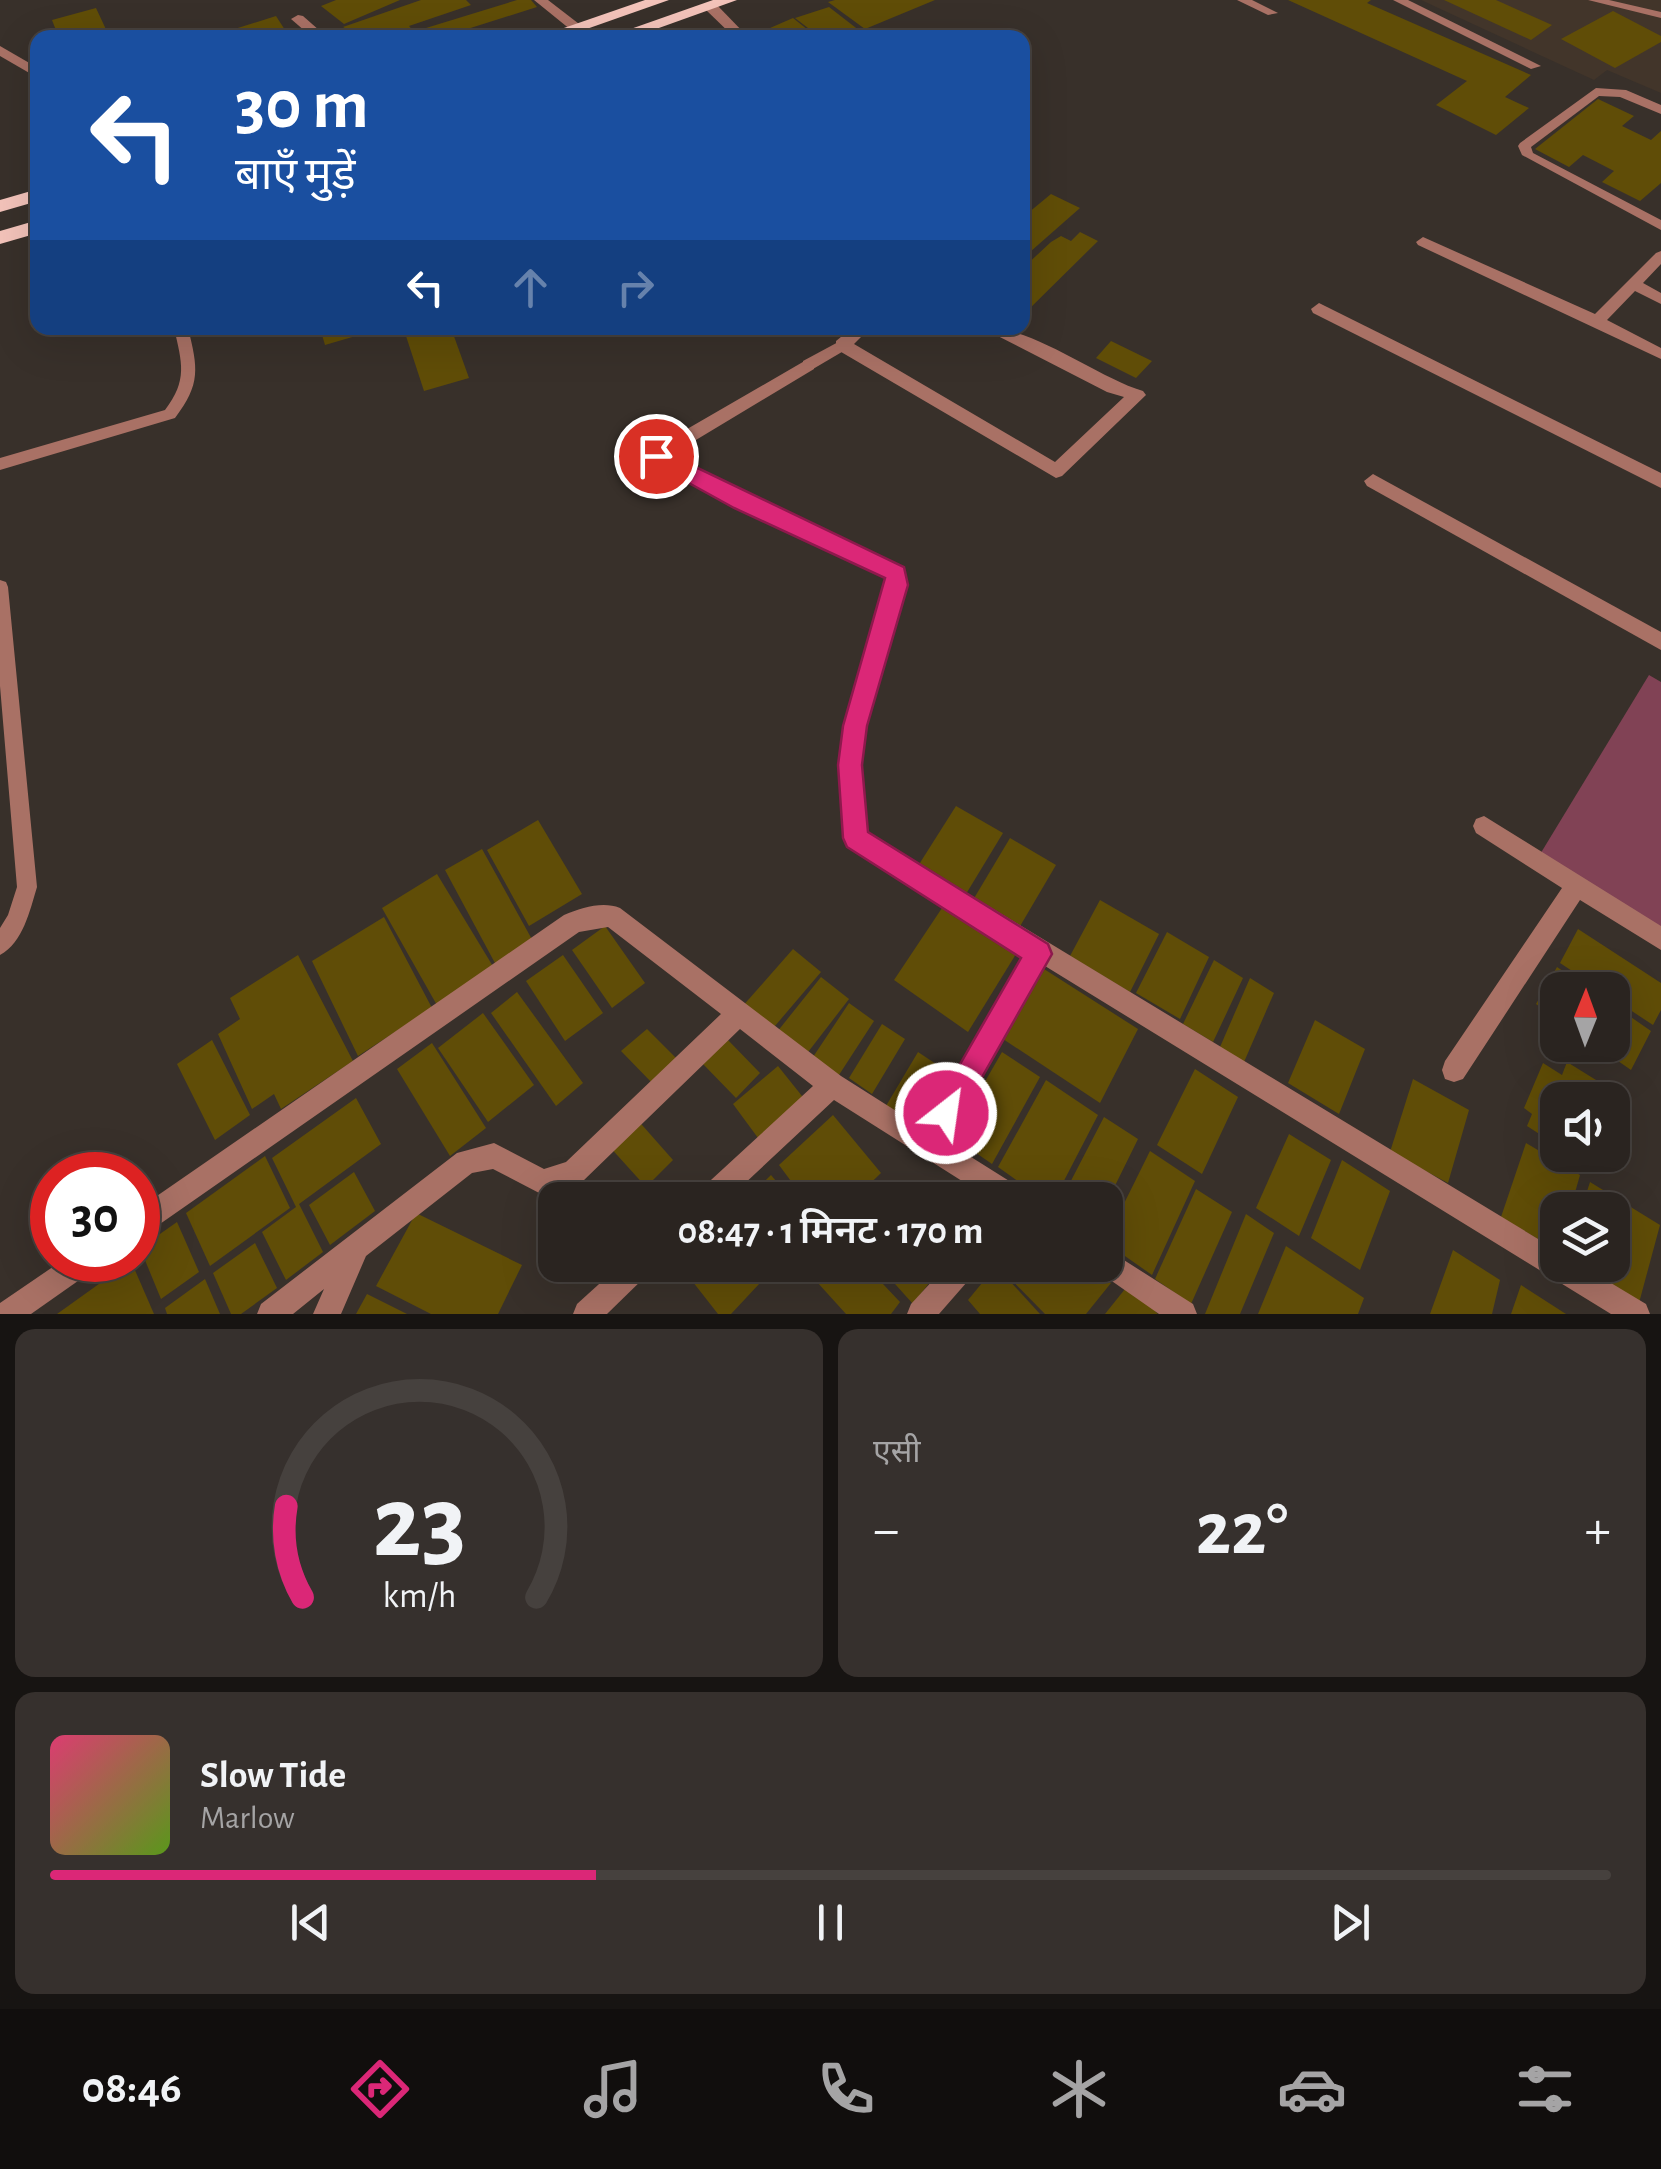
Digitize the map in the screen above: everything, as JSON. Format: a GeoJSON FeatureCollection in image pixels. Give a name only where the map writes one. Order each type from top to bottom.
{"type":"FeatureCollection","features":[{"type":"Feature","properties":{"kind":"main road"},"geometry":{"type":"LineString","coordinates":[[567,30],[660,0]]}},
{"type":"Feature","properties":{"kind":"main road"},"geometry":{"type":"LineString","coordinates":[[637,30],[729,0]]}},
{"type":"Feature","properties":{"kind":"main road"},"geometry":{"type":"LineString","coordinates":[[0,206],[30,197]]}},
{"type":"Feature","properties":{"kind":"main road"},"geometry":{"type":"LineString","coordinates":[[0,238],[30,229]]}},
{"type":"Feature","properties":{"kind":"street"},"geometry":{"type":"LineString","coordinates":[[540,0],[576,27]]}},
{"type":"Feature","properties":{"kind":"street"},"geometry":{"type":"LineString","coordinates":[[710,6],[735,30]]}},
{"type":"Feature","properties":{"kind":"street"},"geometry":{"type":"LineString","coordinates":[[298,19],[312,30]]}},
{"type":"Feature","properties":{"kind":"street"},"geometry":{"type":"LineString","coordinates":[[0,50],[30,69]]}},
{"type":"Feature","properties":{"kind":"street"},"geometry":{"type":"LineString","coordinates":[[1319,309],[1661,481]]}},
{"type":"Feature","properties":{"kind":"street"},"geometry":{"type":"LineString","coordinates":[[854,335],[842,345],[1056,471],[1137,395],[1113,388],[1010,335]]}},
{"type":"Feature","properties":{"kind":"street"},"geometry":{"type":"LineString","coordinates":[[656,456],[808,365]]}},
{"type":"Feature","properties":{"kind":"street"},"geometry":{"type":"LineString","coordinates":[[630,441],[741,502],[896,574],[897,585],[855,726],[850,765],[856,838],[1038,954],[1636,1314]]}},
{"type":"Feature","properties":{"kind":"street"},"geometry":{"type":"LineString","coordinates":[[1373,480],[1661,642]]}},
{"type":"Feature","properties":{"kind":"street"},"geometry":{"type":"LineString","coordinates":[[1484,826],[1661,939]]}},
{"type":"Feature","properties":{"kind":"street"},"geometry":{"type":"LineString","coordinates":[[1454,1070],[1576,886]]}},
{"type":"Feature","properties":{"kind":"street"},"geometry":{"type":"LineString","coordinates":[[160,1209],[572,924],[590,917],[612,916],[832,1085],[987,1182]]}},
{"type":"Feature","properties":{"kind":"street"},"geometry":{"type":"LineString","coordinates":[[927,1145],[1038,954]]}},
{"type":"Feature","properties":{"kind":"street"},"geometry":{"type":"LineString","coordinates":[[271,1314],[466,1162],[494,1156],[542,1182],[574,1172],[739,1013]]}},
{"type":"Feature","properties":{"kind":"street"},"geometry":{"type":"LineString","coordinates":[[727,1182],[832,1085]]}},
{"type":"Feature","properties":{"kind":"street"},"geometry":{"type":"LineString","coordinates":[[327,1314],[358,1246]]}},
{"type":"Feature","properties":{"kind":"street"},"geometry":{"type":"LineString","coordinates":[[1123,1273],[1183,1314]]}},
{"type":"Feature","properties":{"kind":"street"},"geometry":{"type":"LineString","coordinates":[[8,1314],[54,1282]]}},
{"type":"Feature","properties":{"kind":"street"},"geometry":{"type":"LineString","coordinates":[[587,1314],[621,1282]]}},
{"type":"Feature","properties":{"kind":"street"},"geometry":{"type":"LineString","coordinates":[[921,1314],[950,1282]]}},
{"type":"Feature","properties":{"kind":"lane"},"geometry":{"type":"LineString","coordinates":[[1243,0],[1272,13]]}},
{"type":"Feature","properties":{"kind":"lane"},"geometry":{"type":"LineString","coordinates":[[1398,0],[1535,66]]}},
{"type":"Feature","properties":{"kind":"lane"},"geometry":{"type":"LineString","coordinates":[[1594,0],[1661,15]]}},
{"type":"Feature","properties":{"kind":"lane"},"geometry":{"type":"LineString","coordinates":[[1660,223],[1528,155],[1524,146],[1596,92],[1622,93],[1661,110]]}},
{"type":"Feature","properties":{"kind":"lane"},"geometry":{"type":"LineString","coordinates":[[1423,242],[1661,354]]}},
{"type":"Feature","properties":{"kind":"lane"},"geometry":{"type":"LineString","coordinates":[[1597,321],[1661,256]]}},
{"type":"Feature","properties":{"kind":"lane"},"geometry":{"type":"LineString","coordinates":[[1633,283],[1661,299]]}},
{"type":"Feature","properties":{"kind":"lane"},"geometry":{"type":"LineString","coordinates":[[0,464],[170,414],[186,394],[192,376],[183,335]]}},
{"type":"Feature","properties":{"kind":"lane"},"geometry":{"type":"LineString","coordinates":[[808,365],[842,345]]}},
{"type":"Feature","properties":{"kind":"lane"},"geometry":{"type":"LineString","coordinates":[[0,588],[27,887],[17,920],[0,945]]}},
{"type":"Feature","properties":{"kind":"shaded area"},"geometry":{"type":"Polygon","coordinates":[[[1421,0],[1661,0],[1661,93],[1607,70],[1594,80],[1421,0]]]}},
{"type":"Feature","properties":{"kind":"shaded area"},"geometry":{"type":"Polygon","coordinates":[[[1649,675],[1661,682],[1661,929],[1539,856],[1649,675]]]}},
{"type":"Feature","properties":{"kind":"building"},"geometry":{"type":"Polygon","coordinates":[[[336,0],[400,0],[344,24],[321,6],[336,0]]]}},
{"type":"Feature","properties":{"kind":"building"},"geometry":{"type":"Polygon","coordinates":[[[421,0],[466,0],[471,5],[409,26],[413,30],[343,27],[421,0]]]}},
{"type":"Feature","properties":{"kind":"building"},"geometry":{"type":"Polygon","coordinates":[[[517,0],[531,0],[537,7],[464,30],[426,28],[517,0]]]}},
{"type":"Feature","properties":{"kind":"building"},"geometry":{"type":"Polygon","coordinates":[[[935,0],[865,29],[828,2],[935,0]]]}},
{"type":"Feature","properties":{"kind":"building"},"geometry":{"type":"Polygon","coordinates":[[[1288,0],[1371,0],[1367,3],[1531,75],[1505,97],[1529,108],[1496,135],[1436,105],[1467,81],[1288,0]]]}},
{"type":"Feature","properties":{"kind":"building"},"geometry":{"type":"Polygon","coordinates":[[[1444,0],[1496,0],[1552,25],[1531,40],[1444,0]]]}},
{"type":"Feature","properties":{"kind":"building"},"geometry":{"type":"Polygon","coordinates":[[[829,7],[859,30],[811,30],[795,18],[829,7]]]}},
{"type":"Feature","properties":{"kind":"building"},"geometry":{"type":"Polygon","coordinates":[[[96,8],[106,30],[56,30],[52,20],[96,8]]]}},
{"type":"Feature","properties":{"kind":"building"},"geometry":{"type":"Polygon","coordinates":[[[1613,11],[1661,36],[1661,42],[1615,68],[1561,39],[1613,11]]]}},
{"type":"Feature","properties":{"kind":"building"},"geometry":{"type":"Polygon","coordinates":[[[276,16],[285,30],[231,30],[276,16]]]}},
{"type":"Feature","properties":{"kind":"building"},"geometry":{"type":"Polygon","coordinates":[[[793,18],[808,30],[765,30],[793,18]]]}},
{"type":"Feature","properties":{"kind":"building"},"geometry":{"type":"Polygon","coordinates":[[[1598,99],[1634,116],[1622,126],[1651,140],[1661,131],[1661,183],[1640,201],[1602,182],[1614,171],[1583,155],[1569,167],[1535,149],[1598,99]]]}},
{"type":"Feature","properties":{"kind":"building"},"geometry":{"type":"Polygon","coordinates":[[[1051,194],[1080,208],[1030,252],[1030,211],[1051,194]]]}},
{"type":"Feature","properties":{"kind":"building"},"geometry":{"type":"Polygon","coordinates":[[[1080,232],[1098,241],[1030,308],[1030,262],[1061,236],[1071,241],[1080,232]]]}},
{"type":"Feature","properties":{"kind":"building"},"geometry":{"type":"Polygon","coordinates":[[[322,335],[359,335],[325,345],[322,335]]]}},
{"type":"Feature","properties":{"kind":"building"},"geometry":{"type":"Polygon","coordinates":[[[454,335],[469,378],[424,391],[406,336],[454,335]]]}},
{"type":"Feature","properties":{"kind":"building"},"geometry":{"type":"Polygon","coordinates":[[[1111,341],[1152,361],[1136,378],[1096,358],[1111,341]]]}},
{"type":"Feature","properties":{"kind":"building"},"geometry":{"type":"Polygon","coordinates":[[[956,806],[1003,833],[966,894],[918,866],[956,806]]]}},
{"type":"Feature","properties":{"kind":"building"},"geometry":{"type":"Polygon","coordinates":[[[538,820],[582,894],[529,926],[487,850],[538,820]]]}},
{"type":"Feature","properties":{"kind":"building"},"geometry":{"type":"Polygon","coordinates":[[[1010,838],[1056,865],[1019,928],[973,900],[1010,838]]]}},
{"type":"Feature","properties":{"kind":"building"},"geometry":{"type":"Polygon","coordinates":[[[482,849],[534,943],[496,965],[445,870],[482,849]]]}},
{"type":"Feature","properties":{"kind":"building"},"geometry":{"type":"Polygon","coordinates":[[[437,874],[494,968],[438,1007],[382,908],[437,874]]]}},
{"type":"Feature","properties":{"kind":"building"},"geometry":{"type":"Polygon","coordinates":[[[1100,900],[1159,934],[1130,992],[1070,956],[1100,900]]]}},
{"type":"Feature","properties":{"kind":"building"},"geometry":{"type":"Polygon","coordinates":[[[946,902],[1019,949],[968,1032],[894,980],[946,902]]]}},
{"type":"Feature","properties":{"kind":"building"},"geometry":{"type":"Polygon","coordinates":[[[384,917],[432,1008],[358,1056],[312,961],[384,917]]]}},
{"type":"Feature","properties":{"kind":"building"},"geometry":{"type":"Polygon","coordinates":[[[605,926],[645,983],[612,1008],[572,950],[605,926]]]}},
{"type":"Feature","properties":{"kind":"building"},"geometry":{"type":"Polygon","coordinates":[[[1578,929],[1661,983],[1661,1010],[1653,1025],[1630,1010],[1630,972],[1574,972],[1560,963],[1578,929]]]}},
{"type":"Feature","properties":{"kind":"building"},"geometry":{"type":"Polygon","coordinates":[[[1167,932],[1209,957],[1180,1019],[1136,993],[1167,932]]]}},
{"type":"Feature","properties":{"kind":"building"},"geometry":{"type":"Polygon","coordinates":[[[793,949],[821,972],[769,1033],[741,1008],[793,949]]]}},
{"type":"Feature","properties":{"kind":"building"},"geometry":{"type":"Polygon","coordinates":[[[298,955],[353,1061],[281,1109],[274,1094],[252,1109],[218,1034],[240,1019],[230,998],[298,955]]]}},
{"type":"Feature","properties":{"kind":"building"},"geometry":{"type":"Polygon","coordinates":[[[563,955],[603,1013],[565,1041],[526,981],[563,955]]]}},
{"type":"Feature","properties":{"kind":"building"},"geometry":{"type":"Polygon","coordinates":[[[1214,960],[1243,978],[1213,1042],[1183,1024],[1214,960]]]}},
{"type":"Feature","properties":{"kind":"building"},"geometry":{"type":"Polygon","coordinates":[[[1044,969],[1138,1029],[1100,1103],[1003,1039],[1044,969]]]}},
{"type":"Feature","properties":{"kind":"building"},"geometry":{"type":"Polygon","coordinates":[[[821,977],[849,999],[805,1056],[777,1032],[821,977]]]}},
{"type":"Feature","properties":{"kind":"building"},"geometry":{"type":"Polygon","coordinates":[[[1250,978],[1274,993],[1244,1062],[1220,1047],[1250,978]]]}},
{"type":"Feature","properties":{"kind":"building"},"geometry":{"type":"Polygon","coordinates":[[[517,992],[583,1083],[556,1106],[491,1013],[517,992]]]}},
{"type":"Feature","properties":{"kind":"building"},"geometry":{"type":"Polygon","coordinates":[[[849,1003],[874,1021],[837,1078],[811,1060],[849,1003]]]}},
{"type":"Feature","properties":{"kind":"building"},"geometry":{"type":"Polygon","coordinates":[[[483,1013],[534,1085],[488,1122],[438,1048],[483,1013]]]}},
{"type":"Feature","properties":{"kind":"building"},"geometry":{"type":"Polygon","coordinates":[[[1630,1016],[1651,1031],[1631,1070],[1619,1062],[1630,1062],[1630,1016]]]}},
{"type":"Feature","properties":{"kind":"building"},"geometry":{"type":"Polygon","coordinates":[[[1315,1020],[1365,1049],[1339,1114],[1288,1083],[1315,1020]]]}},
{"type":"Feature","properties":{"kind":"building"},"geometry":{"type":"Polygon","coordinates":[[[882,1024],[905,1039],[872,1094],[849,1078],[882,1024]]]}},
{"type":"Feature","properties":{"kind":"building"},"geometry":{"type":"Polygon","coordinates":[[[647,1029],[680,1062],[656,1087],[621,1051],[647,1029]]]}},
{"type":"Feature","properties":{"kind":"building"},"geometry":{"type":"Polygon","coordinates":[[[726,1038],[760,1073],[736,1098],[702,1063],[726,1038]]]}},
{"type":"Feature","properties":{"kind":"building"},"geometry":{"type":"Polygon","coordinates":[[[212,1040],[250,1115],[215,1140],[177,1064],[212,1040]]]}},
{"type":"Feature","properties":{"kind":"building"},"geometry":{"type":"Polygon","coordinates":[[[432,1043],[486,1128],[450,1156],[397,1069],[432,1043]]]}},
{"type":"Feature","properties":{"kind":"building"},"geometry":{"type":"Polygon","coordinates":[[[918,1052],[948,1072],[916,1127],[886,1106],[918,1052]]]}},
{"type":"Feature","properties":{"kind":"building"},"geometry":{"type":"Polygon","coordinates":[[[1002,1052],[1040,1077],[992,1164],[953,1137],[1002,1052]]]}},
{"type":"Feature","properties":{"kind":"building"},"geometry":{"type":"Polygon","coordinates":[[[1567,1062],[1599,1082],[1540,1082],[1540,1134],[1527,1126],[1532,1114],[1524,1108],[1543,1063],[1562,1075],[1567,1062]]]}},
{"type":"Feature","properties":{"kind":"building"},"geometry":{"type":"Polygon","coordinates":[[[778,1066],[806,1101],[761,1142],[733,1104],[778,1066]]]}},
{"type":"Feature","properties":{"kind":"building"},"geometry":{"type":"Polygon","coordinates":[[[1195,1069],[1238,1097],[1202,1174],[1157,1145],[1195,1069]]]}},
{"type":"Feature","properties":{"kind":"building"},"geometry":{"type":"Polygon","coordinates":[[[1413,1079],[1469,1110],[1448,1183],[1390,1152],[1413,1079]]]}},
{"type":"Feature","properties":{"kind":"building"},"geometry":{"type":"Polygon","coordinates":[[[1046,1080],[1098,1115],[1063,1182],[1019,1182],[998,1167],[1046,1080]]]}},
{"type":"Feature","properties":{"kind":"building"},"geometry":{"type":"Polygon","coordinates":[[[356,1098],[381,1144],[299,1204],[323,1252],[286,1280],[262,1232],[296,1207],[272,1158],[356,1098]]]}},
{"type":"Feature","properties":{"kind":"building"},"geometry":{"type":"Polygon","coordinates":[[[833,1115],[881,1173],[872,1182],[792,1182],[779,1165],[833,1115]]]}},
{"type":"Feature","properties":{"kind":"building"},"geometry":{"type":"Polygon","coordinates":[[[635,1117],[673,1160],[651,1182],[641,1182],[608,1145],[635,1117]]]}},
{"type":"Feature","properties":{"kind":"building"},"geometry":{"type":"Polygon","coordinates":[[[1104,1117],[1138,1139],[1117,1182],[1070,1182],[1104,1117]]]}},
{"type":"Feature","properties":{"kind":"building"},"geometry":{"type":"Polygon","coordinates":[[[1289,1134],[1331,1160],[1299,1236],[1256,1208],[1289,1134]]]}},
{"type":"Feature","properties":{"kind":"building"},"geometry":{"type":"Polygon","coordinates":[[[1526,1143],[1540,1151],[1540,1172],[1580,1175],[1575,1192],[1540,1192],[1540,1240],[1501,1217],[1526,1143]]]}},
{"type":"Feature","properties":{"kind":"building"},"geometry":{"type":"Polygon","coordinates":[[[1150,1151],[1195,1181],[1152,1275],[1123,1255],[1123,1206],[1150,1151]]]}},
{"type":"Feature","properties":{"kind":"building"},"geometry":{"type":"Polygon","coordinates":[[[265,1156],[290,1208],[210,1266],[186,1213],[265,1156]]]}},
{"type":"Feature","properties":{"kind":"building"},"geometry":{"type":"Polygon","coordinates":[[[1342,1160],[1390,1191],[1360,1270],[1311,1238],[1342,1160]]]}},
{"type":"Feature","properties":{"kind":"building"},"geometry":{"type":"Polygon","coordinates":[[[354,1172],[375,1211],[330,1245],[309,1205],[354,1172]]]}},
{"type":"Feature","properties":{"kind":"building"},"geometry":{"type":"Polygon","coordinates":[[[1590,1182],[1606,1192],[1587,1192],[1590,1182]]]}},
{"type":"Feature","properties":{"kind":"building"},"geometry":{"type":"Polygon","coordinates":[[[1196,1189],[1232,1212],[1191,1304],[1155,1279],[1196,1189]]]}},
{"type":"Feature","properties":{"kind":"building"},"geometry":{"type":"Polygon","coordinates":[[[1630,1207],[1660,1225],[1639,1303],[1606,1282],[1630,1282],[1630,1207]]]}},
{"type":"Feature","properties":{"kind":"building"},"geometry":{"type":"Polygon","coordinates":[[[416,1213],[522,1265],[498,1314],[431,1314],[376,1286],[416,1213]]]}},
{"type":"Feature","properties":{"kind":"building"},"geometry":{"type":"Polygon","coordinates":[[[1246,1214],[1274,1233],[1240,1314],[1205,1314],[1246,1214]]]}},
{"type":"Feature","properties":{"kind":"building"},"geometry":{"type":"Polygon","coordinates":[[[177,1222],[199,1272],[161,1299],[154,1282],[160,1282],[160,1234],[177,1222]]]}},
{"type":"Feature","properties":{"kind":"building"},"geometry":{"type":"Polygon","coordinates":[[[255,1243],[277,1288],[241,1314],[231,1314],[213,1273],[255,1243]]]}},
{"type":"Feature","properties":{"kind":"building"},"geometry":{"type":"Polygon","coordinates":[[[1286,1246],[1364,1298],[1358,1314],[1258,1314],[1286,1246]]]}},
{"type":"Feature","properties":{"kind":"building"},"geometry":{"type":"Polygon","coordinates":[[[1453,1250],[1500,1280],[1492,1314],[1430,1314],[1453,1250]]]}},
{"type":"Feature","properties":{"kind":"building"},"geometry":{"type":"Polygon","coordinates":[[[205,1279],[220,1314],[167,1314],[165,1308],[205,1279]]]}},
{"type":"Feature","properties":{"kind":"building"},"geometry":{"type":"Polygon","coordinates":[[[102,1282],[140,1282],[154,1314],[57,1314],[102,1282]]]}},
{"type":"Feature","properties":{"kind":"building"},"geometry":{"type":"Polygon","coordinates":[[[693,1282],[760,1283],[731,1314],[718,1314],[693,1282]]]}},
{"type":"Feature","properties":{"kind":"building"},"geometry":{"type":"Polygon","coordinates":[[[817,1282],[881,1282],[900,1302],[891,1314],[846,1314],[817,1282]]]}},
{"type":"Feature","properties":{"kind":"building"},"geometry":{"type":"Polygon","coordinates":[[[893,1282],[930,1282],[913,1304],[893,1282]]]}},
{"type":"Feature","properties":{"kind":"building"},"geometry":{"type":"Polygon","coordinates":[[[983,1282],[1011,1282],[1040,1314],[980,1314],[968,1300],[983,1282]]]}},
{"type":"Feature","properties":{"kind":"building"},"geometry":{"type":"Polygon","coordinates":[[[1014,1282],[1111,1283],[1086,1314],[1045,1314],[1014,1282]]]}},
{"type":"Feature","properties":{"kind":"building"},"geometry":{"type":"Polygon","coordinates":[[[1129,1284],[1158,1314],[1105,1314],[1129,1284]]]}},
{"type":"Feature","properties":{"kind":"building"},"geometry":{"type":"Polygon","coordinates":[[[1521,1285],[1566,1314],[1511,1314],[1521,1285]]]}},
{"type":"Feature","properties":{"kind":"building"},"geometry":{"type":"Polygon","coordinates":[[[367,1294],[407,1314],[356,1314],[367,1294]]]}},
{"type":"Feature","properties":{"kind":"route"},"geometry":{"type":"LineString","coordinates":[[656,456],[741,502],[888,566],[896,574],[897,585],[855,726],[850,765],[856,838],[1038,954],[946,1113]]}}]}
